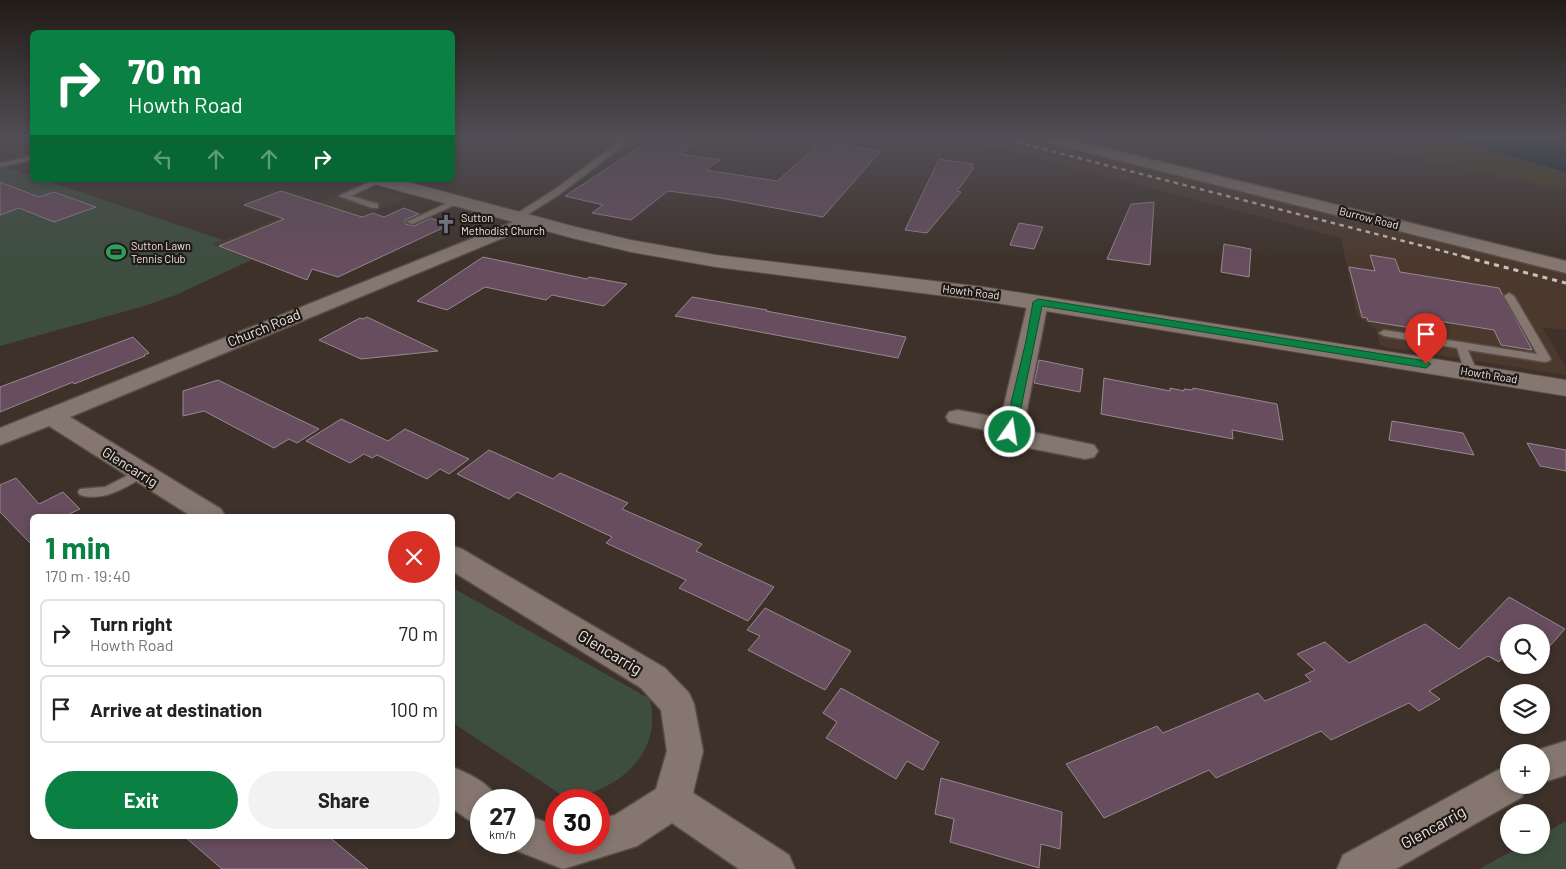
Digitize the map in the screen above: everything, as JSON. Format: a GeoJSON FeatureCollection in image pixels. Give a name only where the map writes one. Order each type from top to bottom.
{"type":"FeatureCollection","features":[{"type":"Feature","properties":{"kind":"main road","name":"Howth Road"},"geometry":{"type":"LineString","coordinates":[[388,182],[522,220],[632,246],[716,262],[1038,302],[1566,388]]}},
{"type":"Feature","properties":{"kind":"street","name":"Burrow Road"},"geometry":{"type":"LineString","coordinates":[[1219,181],[1566,267]]}},
{"type":"Feature","properties":{"kind":"street","name":"Church Road"},"geometry":{"type":"LineString","coordinates":[[0,437],[522,220]]}},
{"type":"Feature","properties":{"kind":"street"},"geometry":{"type":"LineString","coordinates":[[1010,432],[1038,302]]}},
{"type":"Feature","properties":{"kind":"street","name":"Glencarrig"},"geometry":{"type":"LineString","coordinates":[[50,416],[208,514]]}},
{"type":"Feature","properties":{"kind":"street"},"geometry":{"type":"LineString","coordinates":[[958,417],[998,425],[1018,438],[1085,451]]}},
{"type":"Feature","properties":{"kind":"street","name":"Glencarrig"},"geometry":{"type":"LineString","coordinates":[[455,559],[653,678],[677,704],[685,751],[672,801]]}},
{"type":"Feature","properties":{"kind":"street"},"geometry":{"type":"LineString","coordinates":[[1550,763],[1566,758]]}},
{"type":"Feature","properties":{"kind":"street"},"geometry":{"type":"LineString","coordinates":[[455,787],[470,798]]}},
{"type":"Feature","properties":{"kind":"street","name":"Glencarrig"},"geometry":{"type":"LineString","coordinates":[[1357,869],[1500,789]]}},
{"type":"Feature","properties":{"kind":"street"},"geometry":{"type":"LineString","coordinates":[[610,836],[623,832],[672,801],[775,869]]}},
{"type":"Feature","properties":{"kind":"lane"},"geometry":{"type":"LineString","coordinates":[[522,220],[572,181]]}},
{"type":"Feature","properties":{"kind":"lane"},"geometry":{"type":"LineString","coordinates":[[375,206],[343,196],[376,182]]}},
{"type":"Feature","properties":{"kind":"lane"},"geometry":{"type":"LineString","coordinates":[[410,222],[457,202]]}},
{"type":"Feature","properties":{"kind":"lane"},"geometry":{"type":"LineString","coordinates":[[1384,333],[1545,359],[1509,296]]}},
{"type":"Feature","properties":{"kind":"lane"},"geometry":{"type":"LineString","coordinates":[[1461,345],[1471,372]]}},
{"type":"Feature","properties":{"kind":"lane"},"geometry":{"type":"LineString","coordinates":[[85,492],[107,492],[140,473]]}},
{"type":"Feature","properties":{"kind":"shaded area"},"geometry":{"type":"Polygon","coordinates":[[[1122,181],[1198,181],[1566,274],[1566,330],[1542,327],[1566,367],[1566,375],[1380,346],[1376,330],[1357,316],[1341,238],[1122,181]]]}},
{"type":"Feature","properties":{"kind":"shaded area"},"geometry":{"type":"Polygon","coordinates":[[[361,186],[408,198],[351,220],[348,219],[251,260],[213,244],[361,186]]]}},
{"type":"Feature","properties":{"kind":"green space","name":"Sutton Lawn Tennis Club"},"geometry":{"type":"Polygon","coordinates":[[[0,181],[50,182],[223,240],[213,244],[251,260],[176,295],[141,307],[0,346],[0,181]]]}},
{"type":"Feature","properties":{"kind":"green space"},"geometry":{"type":"Polygon","coordinates":[[[455,589],[650,699],[652,719],[650,737],[643,753],[633,767],[599,789],[553,789],[455,724],[455,589]]]}},
{"type":"Feature","properties":{"kind":"green space"},"geometry":{"type":"Polygon","coordinates":[[[1566,821],[1566,869],[1479,869],[1506,854],[1550,854],[1550,830],[1566,821]]]}},
{"type":"Feature","properties":{"kind":"sand"},"geometry":{"type":"Polygon","coordinates":[[[1519,181],[1566,181],[1566,191],[1519,181]]]}},
{"type":"Feature","properties":{"kind":"building"},"geometry":{"type":"Polygon","coordinates":[[[589,181],[855,181],[823,217],[721,198],[668,191],[631,220],[592,213],[603,205],[565,196],[589,181]]]}},
{"type":"Feature","properties":{"kind":"building"},"geometry":{"type":"Polygon","coordinates":[[[929,181],[965,181],[957,191],[961,192],[927,233],[905,230],[929,181]]]}},
{"type":"Feature","properties":{"kind":"building"},"geometry":{"type":"Polygon","coordinates":[[[0,182],[39,197],[54,192],[96,207],[54,222],[19,208],[0,215],[0,182]]]}},
{"type":"Feature","properties":{"kind":"building"},"geometry":{"type":"Polygon","coordinates":[[[281,191],[362,217],[373,213],[384,217],[404,208],[419,214],[405,220],[405,224],[414,226],[431,218],[449,225],[338,277],[312,269],[307,280],[219,246],[284,219],[244,205],[281,191]]]}},
{"type":"Feature","properties":{"kind":"building"},"geometry":{"type":"Polygon","coordinates":[[[1154,202],[1150,265],[1107,259],[1131,204],[1154,202]]]}},
{"type":"Feature","properties":{"kind":"building"},"geometry":{"type":"Polygon","coordinates":[[[1019,223],[1043,227],[1034,249],[1010,245],[1019,223]]]}},
{"type":"Feature","properties":{"kind":"building"},"geometry":{"type":"Polygon","coordinates":[[[1224,244],[1251,249],[1249,277],[1221,272],[1224,244]]]}},
{"type":"Feature","properties":{"kind":"building"},"geometry":{"type":"Polygon","coordinates":[[[1370,255],[1395,259],[1400,272],[1499,288],[1532,350],[1501,345],[1494,330],[1438,321],[1439,324],[1426,322],[1430,331],[1368,321],[1367,318],[1362,317],[1349,267],[1375,271],[1370,255]]]}},
{"type":"Feature","properties":{"kind":"building"},"geometry":{"type":"Polygon","coordinates":[[[483,257],[587,279],[589,277],[627,284],[604,306],[552,295],[546,300],[485,287],[447,310],[417,301],[483,257]]]}},
{"type":"Feature","properties":{"kind":"building"},"geometry":{"type":"Polygon","coordinates":[[[692,297],[906,337],[898,358],[675,316],[692,297]]]}},
{"type":"Feature","properties":{"kind":"building"},"geometry":{"type":"Polygon","coordinates":[[[367,317],[438,351],[361,359],[319,340],[360,318],[367,317]]]}},
{"type":"Feature","properties":{"kind":"building"},"geometry":{"type":"Polygon","coordinates":[[[133,337],[149,353],[0,412],[0,387],[133,337]]]}},
{"type":"Feature","properties":{"kind":"building"},"geometry":{"type":"Polygon","coordinates":[[[1039,360],[1083,369],[1080,392],[1034,383],[1039,360]]]}},
{"type":"Feature","properties":{"kind":"building"},"geometry":{"type":"Polygon","coordinates":[[[1104,378],[1170,391],[1170,388],[1184,391],[1184,389],[1193,390],[1193,388],[1277,404],[1283,440],[1232,430],[1233,439],[1101,414],[1104,378]]]}},
{"type":"Feature","properties":{"kind":"building"},"geometry":{"type":"Polygon","coordinates":[[[218,380],[319,429],[297,443],[289,439],[274,448],[204,411],[183,416],[183,391],[218,380]]]}},
{"type":"Feature","properties":{"kind":"building"},"geometry":{"type":"Polygon","coordinates":[[[341,419],[388,441],[405,429],[469,459],[449,474],[440,469],[427,479],[377,455],[372,458],[364,454],[350,463],[306,441],[341,419]]]}},
{"type":"Feature","properties":{"kind":"building"},"geometry":{"type":"Polygon","coordinates":[[[1392,421],[1463,433],[1474,455],[1389,440],[1392,421]]]}},
{"type":"Feature","properties":{"kind":"building"},"geometry":{"type":"Polygon","coordinates":[[[1527,443],[1566,450],[1566,471],[1540,466],[1527,443]]]}},
{"type":"Feature","properties":{"kind":"building"},"geometry":{"type":"Polygon","coordinates":[[[489,450],[553,479],[560,473],[628,503],[622,509],[702,544],[696,551],[774,587],[748,621],[679,588],[686,580],[606,543],[612,537],[517,492],[509,499],[457,474],[489,450]]]}},
{"type":"Feature","properties":{"kind":"building"},"geometry":{"type":"Polygon","coordinates":[[[16,478],[39,504],[63,492],[80,509],[69,514],[30,514],[30,543],[0,512],[0,485],[16,478]]]}},
{"type":"Feature","properties":{"kind":"building"},"geometry":{"type":"Polygon","coordinates":[[[1509,597],[1565,629],[1550,646],[1550,624],[1500,624],[1499,662],[1488,656],[1429,691],[1440,699],[1419,711],[1409,703],[1331,740],[1321,731],[1216,778],[1209,770],[1104,818],[1066,764],[1157,726],[1163,733],[1258,693],[1265,701],[1311,681],[1305,675],[1315,670],[1297,654],[1325,642],[1349,663],[1425,624],[1459,649],[1509,597]]]}},
{"type":"Feature","properties":{"kind":"building"},"geometry":{"type":"Polygon","coordinates":[[[765,608],[851,651],[825,690],[748,650],[760,636],[747,630],[765,608]]]}},
{"type":"Feature","properties":{"kind":"building"},"geometry":{"type":"Polygon","coordinates":[[[841,688],[939,742],[923,770],[907,761],[896,779],[826,738],[837,722],[823,713],[841,688]]]}},
{"type":"Feature","properties":{"kind":"building"},"geometry":{"type":"Polygon","coordinates":[[[941,778],[1062,812],[1060,849],[1041,844],[1039,868],[950,842],[954,819],[935,814],[941,778]]]}},
{"type":"Feature","properties":{"kind":"building"},"geometry":{"type":"Polygon","coordinates":[[[187,839],[332,839],[368,869],[222,869],[187,839]]]}},
{"type":"Feature","properties":{"kind":"railway"},"geometry":{"type":"LineString","coordinates":[[1167,181],[1470,258]]}},
{"type":"Feature","properties":{"kind":"railway"},"geometry":{"type":"LineString","coordinates":[[1465,257],[1566,283]]}},
{"type":"Feature","properties":{"kind":"place","name":"Sutton Methodist Church"},"geometry":{"type":"Point","coordinates":[446,224]}},
{"type":"Feature","properties":{"kind":"place","name":"Sutton Lawn Tennis Club"},"geometry":{"type":"Point","coordinates":[116,252]}},
{"type":"Feature","properties":{"kind":"route"},"geometry":{"type":"LineString","coordinates":[[1010,432],[1038,302],[1426,364]]}}]}
